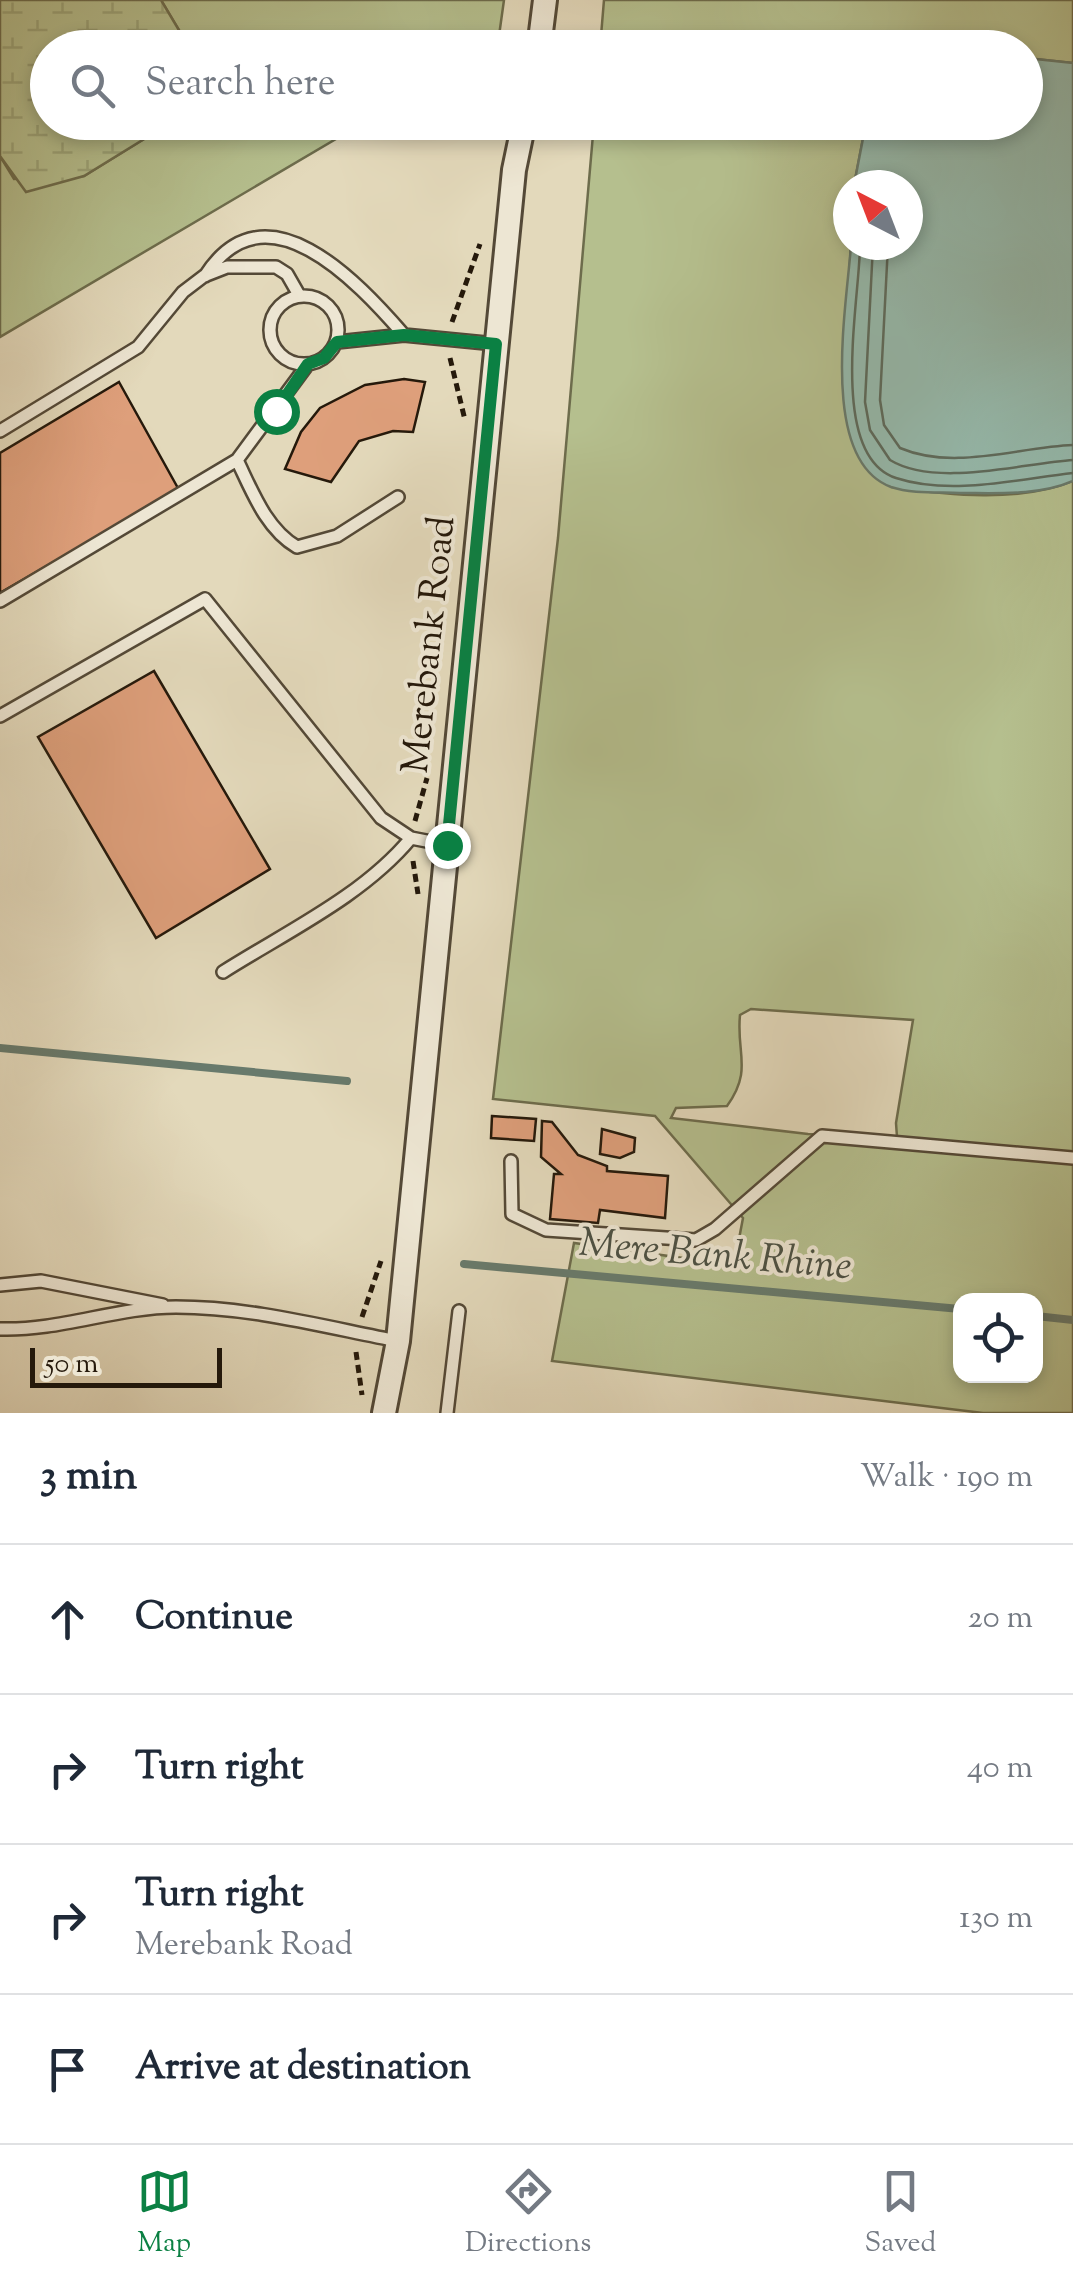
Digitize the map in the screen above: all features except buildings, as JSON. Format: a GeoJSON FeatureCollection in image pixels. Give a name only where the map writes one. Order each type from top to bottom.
{"type":"FeatureCollection","features":[{"type":"Feature","properties":{"kind":"street"},"geometry":{"type":"LineString","coordinates":[[541,30],[545,0]]}},
{"type":"Feature","properties":{"kind":"street","name":"Merebank Road"},"geometry":{"type":"LineString","coordinates":[[384,1413],[398,1341],[496,344],[520,140]]}},
{"type":"Feature","properties":{"kind":"lane"},"geometry":{"type":"LineString","coordinates":[[204,276],[215,260],[242,243],[262,235],[283,236],[325,260],[368,296],[404,335]]}},
{"type":"Feature","properties":{"kind":"lane"},"geometry":{"type":"LineString","coordinates":[[0,431],[138,346],[183,292],[204,276],[227,267],[276,267],[287,274],[300,296]]}},
{"type":"Feature","properties":{"kind":"lane"},"geometry":{"type":"LineString","coordinates":[[0,602],[237,460],[308,364],[324,358],[337,342],[339,330],[331,308],[322,300],[300,296],[288,299],[272,316],[271,340],[283,357],[308,364]]}},
{"type":"Feature","properties":{"kind":"lane"},"geometry":{"type":"LineString","coordinates":[[337,342],[404,335],[496,344]]}},
{"type":"Feature","properties":{"kind":"lane"},"geometry":{"type":"LineString","coordinates":[[237,460],[268,520],[283,539],[296,547],[336,536],[398,496]]}},
{"type":"Feature","properties":{"kind":"lane"},"geometry":{"type":"LineString","coordinates":[[0,716],[205,599],[382,818],[411,838],[447,845]]}},
{"type":"Feature","properties":{"kind":"lane"},"geometry":{"type":"LineString","coordinates":[[223,972],[392,862],[411,838]]}},
{"type":"Feature","properties":{"kind":"lane"},"geometry":{"type":"LineString","coordinates":[[511,1160],[512,1214],[546,1230],[696,1240],[715,1230],[822,1136],[1073,1158]]}},
{"type":"Feature","properties":{"kind":"lane"},"geometry":{"type":"LineString","coordinates":[[0,1285],[41,1282],[172,1307],[247,1311],[398,1341]]}},
{"type":"Feature","properties":{"kind":"lane"},"geometry":{"type":"LineString","coordinates":[[0,1330],[34,1330],[172,1307]]}},
{"type":"Feature","properties":{"kind":"lane"},"geometry":{"type":"LineString","coordinates":[[447,1413],[459,1311]]}},
{"type":"Feature","properties":{"kind":"green space"},"geometry":{"type":"Polygon","coordinates":[[[0,0],[161,0],[179,30],[30,30],[30,140],[142,140],[84,176],[26,192],[0,156],[0,0]]]}},
{"type":"Feature","properties":{"kind":"green space"},"geometry":{"type":"Polygon","coordinates":[[[161,0],[504,0],[500,30],[179,30],[161,0]]]}},
{"type":"Feature","properties":{"kind":"green space"},"geometry":{"type":"Polygon","coordinates":[[[604,0],[1073,0],[1073,63],[1043,60],[1043,30],[602,30],[604,0]]]}},
{"type":"Feature","properties":{"kind":"green space"},"geometry":{"type":"Polygon","coordinates":[[[142,140],[334,140],[0,337],[0,156],[14,179],[84,176],[142,140]]]}},
{"type":"Feature","properties":{"kind":"green space"},"geometry":{"type":"Polygon","coordinates":[[[593,140],[863,140],[857,170],[833,170],[833,260],[850,260],[844,356],[892,487],[1007,495],[1073,481],[1073,1413],[983,1413],[552,1361],[574,1243],[734,1265],[743,1218],[655,1116],[493,1099],[558,538],[593,140]],[[751,1009],[740,1015],[741,1071],[727,1106],[676,1108],[671,1118],[808,1134],[897,1137],[913,1020],[751,1009]]]}},
{"type":"Feature","properties":{"kind":"water"},"geometry":{"type":"Polygon","coordinates":[[[1043,60],[1073,63],[1073,481],[1046,489],[1003,493],[925,492],[891,487],[868,471],[853,446],[845,414],[843,341],[850,260],[923,260],[923,170],[857,170],[863,140],[1043,140],[1043,60]]]}},
{"type":"Feature","properties":{"kind":"waterway","name":"Mere Bank Rhine"},"geometry":{"type":"LineString","coordinates":[[0,1048],[347,1081]]}},
{"type":"Feature","properties":{"kind":"waterway","name":"Mere Bank Rhine"},"geometry":{"type":"LineString","coordinates":[[464,1264],[953,1308]]}},
{"type":"Feature","properties":{"kind":"waterway","name":"Mere Bank Rhine"},"geometry":{"type":"LineString","coordinates":[[1043,1317],[1073,1320]]}},
{"type":"Feature","properties":{"kind":"route"},"geometry":{"type":"LineString","coordinates":[[276,411],[308,364],[324,358],[337,342],[404,335],[496,344],[447,845]]}}]}
